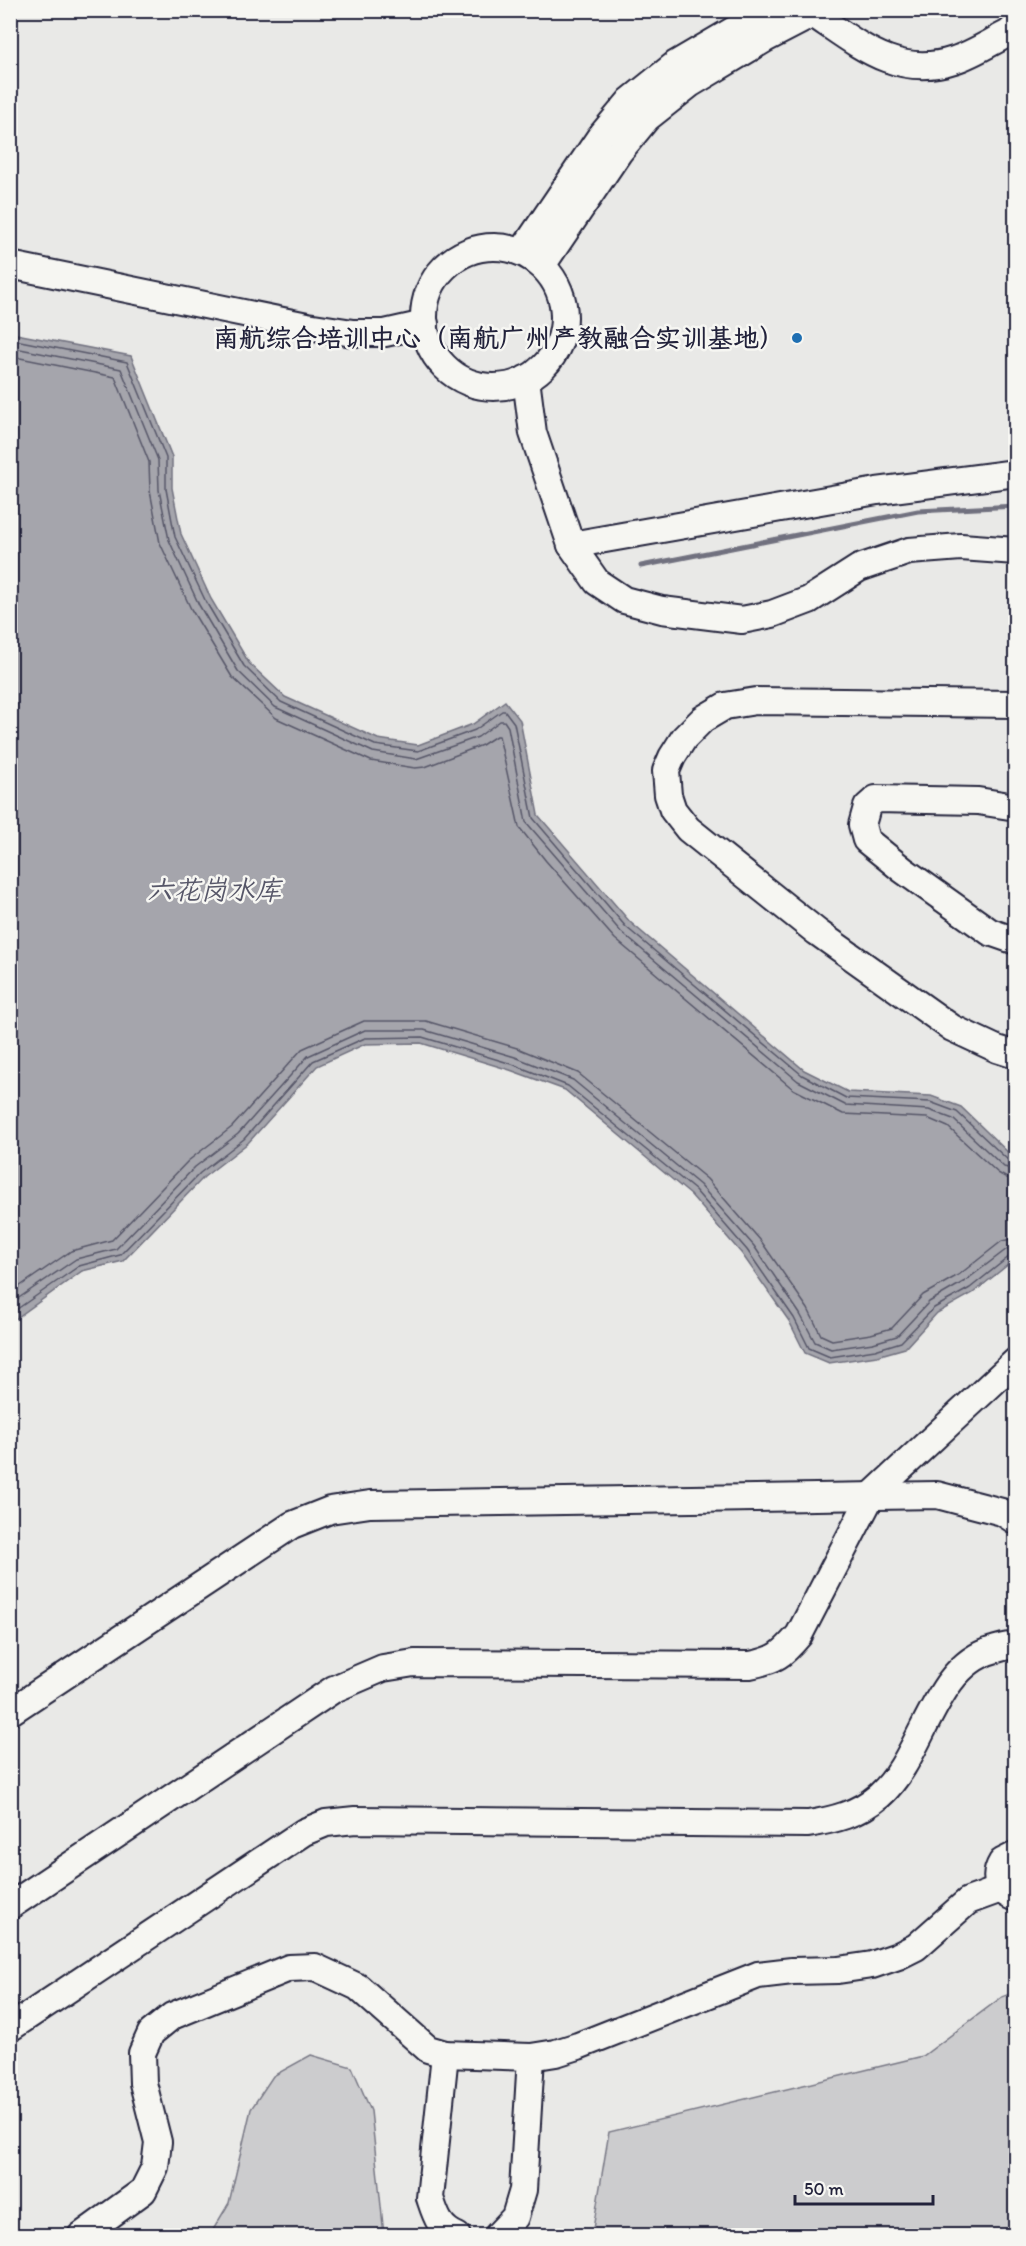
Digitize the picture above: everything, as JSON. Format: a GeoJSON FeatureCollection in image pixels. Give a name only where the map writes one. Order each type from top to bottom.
{"type":"FeatureCollection","features":[{"type":"Feature","properties":{"kind":"street"},"geometry":{"type":"LineString","coordinates":[[533,258],[600,137],[630,101],[676,64],[768,10]]}},
{"type":"Feature","properties":{"kind":"street"},"geometry":{"type":"LineString","coordinates":[[533,258],[647,118],[690,84],[765,39],[817,12],[861,47],[892,62],[933,65],[955,60],[1009,33],[1016,26]]}},
{"type":"Feature","properties":{"kind":"street"},"geometry":{"type":"LineString","coordinates":[[498,246],[533,258],[554,278],[562,298],[563,333],[548,362],[526,380],[504,386],[485,386],[461,379],[439,360],[426,337],[424,309],[435,278],[453,259],[478,248],[498,246]]}},
{"type":"Feature","properties":{"kind":"street"},"geometry":{"type":"LineString","coordinates":[[10,265],[307,326],[353,333],[385,333],[425,324]]}},
{"type":"Feature","properties":{"kind":"street"},"geometry":{"type":"LineString","coordinates":[[526,380],[533,433],[571,545],[597,582],[624,600],[662,610],[742,620],[772,614],[809,600],[859,568],[909,550],[961,547],[1016,551]]}},
{"type":"Feature","properties":{"kind":"street"},"geometry":{"type":"LineString","coordinates":[[571,545],[878,491],[1016,473]]}},
{"type":"Feature","properties":{"kind":"street"},"geometry":{"type":"LineString","coordinates":[[1016,704],[756,701],[725,706],[703,719],[684,738],[666,771],[668,795],[673,810],[688,829],[817,932],[952,1028],[997,1049],[1016,1055]]}},
{"type":"Feature","properties":{"kind":"street"},"geometry":{"type":"LineString","coordinates":[[1016,807],[978,801],[876,799],[867,807],[862,825],[866,840],[903,870],[990,932],[1016,941]]}},
{"type":"Feature","properties":{"kind":"street"},"geometry":{"type":"LineString","coordinates":[[10,1906],[334,1689],[383,1668],[414,1663],[750,1665],[770,1661],[785,1651],[799,1635],[871,1496],[1016,1361]]}},
{"type":"Feature","properties":{"kind":"street"},"geometry":{"type":"LineString","coordinates":[[10,1712],[292,1525],[330,1510],[382,1503],[937,1494],[1002,1512],[1016,1521]]}},
{"type":"Feature","properties":{"kind":"street"},"geometry":{"type":"LineString","coordinates":[[10,2028],[304,1832],[326,1823],[355,1820],[808,1824],[834,1820],[858,1811],[879,1796],[897,1777],[945,1688],[965,1665],[986,1652],[1010,1645],[1016,1646]]}},
{"type":"Feature","properties":{"kind":"street"},"geometry":{"type":"LineString","coordinates":[[1008,1893],[997,1882],[998,1869],[1007,1857],[1016,1854]]}},
{"type":"Feature","properties":{"kind":"street"},"geometry":{"type":"LineString","coordinates":[[81,2235],[143,2191],[155,2167],[158,2142],[143,2083],[142,2053],[151,2033],[172,2016],[290,1968],[315,1967],[358,1987],[428,2049],[445,2054],[531,2056],[556,2053],[578,2046],[758,1975],[792,1971],[838,1970],[872,1965],[916,1947],[968,1901],[1008,1893]]}},
{"type":"Feature","properties":{"kind":"street"},"geometry":{"type":"LineString","coordinates":[[445,2054],[430,2198],[437,2219],[445,2231],[457,2235]]}},
{"type":"Feature","properties":{"kind":"street"},"geometry":{"type":"LineString","coordinates":[[497,2235],[514,2217],[523,2190],[531,2056]]}},
{"type":"Feature","properties":{"kind":"shaded area"},"geometry":{"type":"Polygon","coordinates":[[[1015,1992],[1015,2235],[592,2235],[609,2132],[923,2056],[1002,1997],[1015,1992]]]}},
{"type":"Feature","properties":{"kind":"shaded area"},"geometry":{"type":"Polygon","coordinates":[[[311,2055],[352,2067],[371,2111],[384,2235],[210,2235],[229,2203],[251,2109],[273,2076],[311,2055]]]}},
{"type":"Feature","properties":{"kind":"water","name":"六花岗水库"},"geometry":{"type":"Polygon","coordinates":[[[11,333],[131,356],[172,457],[172,488],[181,534],[211,599],[249,663],[285,697],[378,739],[418,745],[473,724],[505,701],[520,720],[538,815],[630,922],[804,1070],[848,1092],[931,1096],[961,1107],[1015,1159],[1015,1259],[973,1293],[937,1313],[905,1348],[877,1356],[829,1363],[805,1353],[789,1321],[742,1254],[691,1195],[565,1090],[510,1070],[421,1043],[365,1044],[317,1066],[248,1143],[204,1177],[123,1261],[82,1271],[11,1322],[11,333]]]}},
{"type":"Feature","properties":{"kind":"waterway"},"geometry":{"type":"LineString","coordinates":[[641,566],[918,511],[1016,506]]}},
{"type":"Feature","properties":{"kind":"place","name":"南航综合培训中心（南航广州产教融合实训基地）"},"geometry":{"type":"Point","coordinates":[797,338]}}]}
